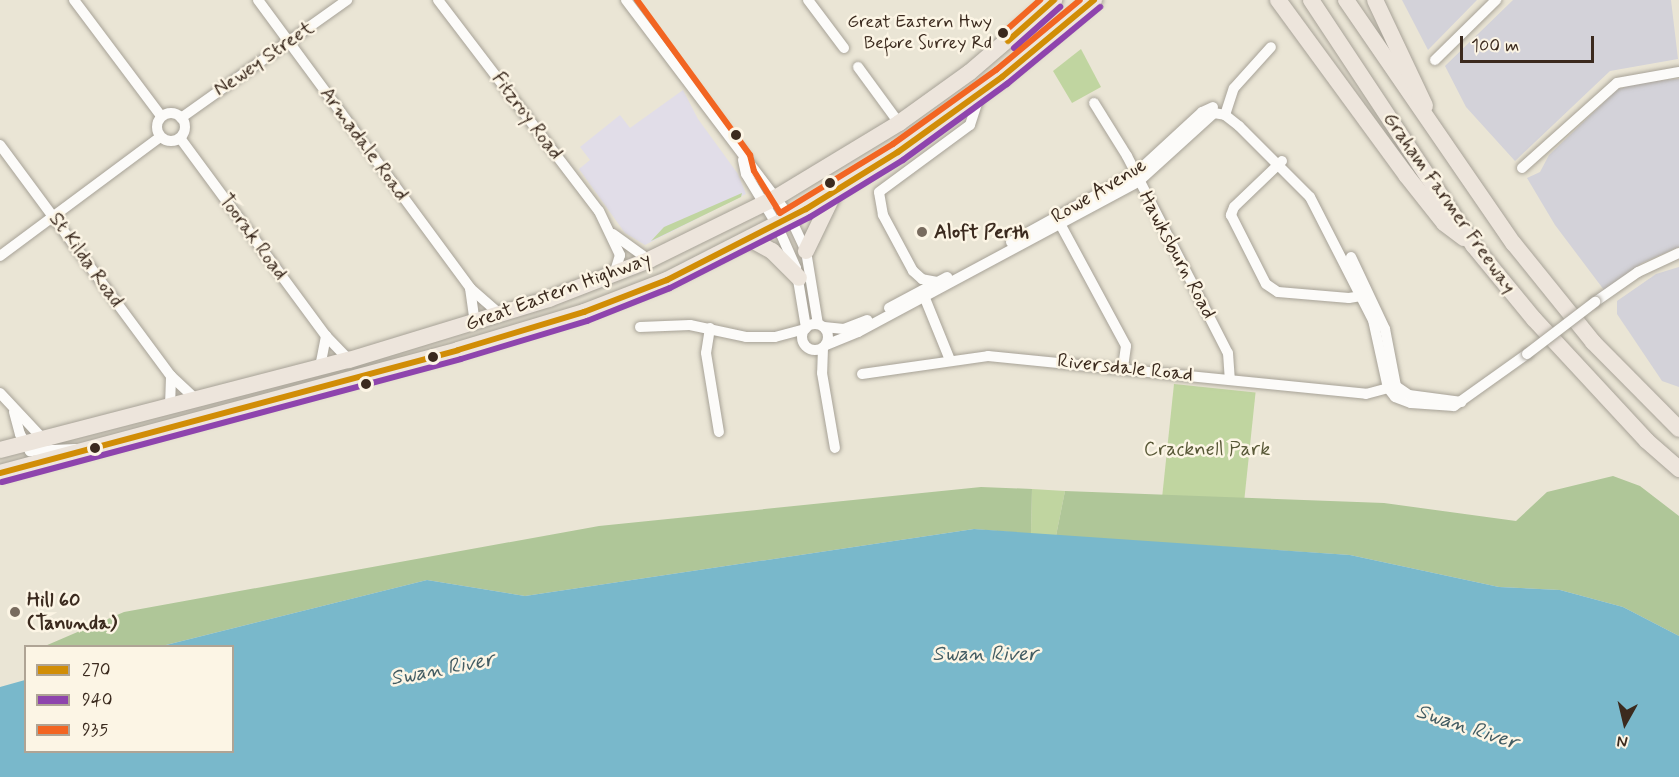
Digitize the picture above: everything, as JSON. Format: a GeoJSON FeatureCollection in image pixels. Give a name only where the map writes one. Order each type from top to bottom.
{"type":"FeatureCollection","features":[{"type":"Feature","properties":{"kind":"highway","name":"Great Eastern Highway"},"geometry":{"type":"LineString","coordinates":[[0,450],[349,360],[501,315],[614,275],[771,200],[899,123],[970,72],[1054,0]]}},
{"type":"Feature","properties":{"kind":"highway","name":"Great Eastern Highway"},"geometry":{"type":"LineString","coordinates":[[0,473],[305,393],[584,312],[668,280],[750,239],[835,192],[980,94],[1094,0]]}},
{"type":"Feature","properties":{"kind":"highway"},"geometry":{"type":"LineString","coordinates":[[1278,0],[1444,223],[1474,246]]}},
{"type":"Feature","properties":{"kind":"highway","name":"Graham Farmer Freeway"},"geometry":{"type":"LineString","coordinates":[[1311,0],[1474,246],[1534,319],[1647,441],[1679,469]]}},
{"type":"Feature","properties":{"kind":"highway","name":"Graham Farmer Freeway"},"geometry":{"type":"LineString","coordinates":[[1346,0],[1437,135],[1554,296],[1593,342],[1679,429]]}},
{"type":"Feature","properties":{"kind":"highway"},"geometry":{"type":"LineString","coordinates":[[1375,0],[1408,63],[1437,135]]}},
{"type":"Feature","properties":{"kind":"highway"},"geometry":{"type":"LineString","coordinates":[[806,251],[812,231],[835,192]]}},
{"type":"Feature","properties":{"kind":"highway"},"geometry":{"type":"LineString","coordinates":[[750,239],[772,251],[799,278]]}},
{"type":"Feature","properties":{"kind":"street"},"geometry":{"type":"LineString","coordinates":[[74,0],[161,116]]}},
{"type":"Feature","properties":{"kind":"street","name":"Armadale Road"},"geometry":{"type":"LineString","coordinates":[[258,0],[470,288],[501,315]]}},
{"type":"Feature","properties":{"kind":"street","name":"Newey Street"},"geometry":{"type":"LineString","coordinates":[[181,118],[347,0]]}},
{"type":"Feature","properties":{"kind":"street","name":"Fitzroy Road"},"geometry":{"type":"LineString","coordinates":[[438,0],[612,234],[620,255],[614,275]]}},
{"type":"Feature","properties":{"kind":"street"},"geometry":{"type":"LineString","coordinates":[[626,0],[743,160],[746,174],[771,200],[806,251],[821,326],[828,336],[824,346],[822,373],[835,448]]}},
{"type":"Feature","properties":{"kind":"street"},"geometry":{"type":"LineString","coordinates":[[808,0],[844,48]]}},
{"type":"Feature","properties":{"kind":"street"},"geometry":{"type":"LineString","coordinates":[[1436,60],[1496,0]]}},
{"type":"Feature","properties":{"kind":"street"},"geometry":{"type":"LineString","coordinates":[[1271,47],[1234,88],[1226,111],[1281,163],[1314,190],[1390,345],[1392,387],[1409,395],[1462,402],[1638,272],[1679,253]]}},
{"type":"Feature","properties":{"kind":"street"},"geometry":{"type":"LineString","coordinates":[[858,67],[899,123]]}},
{"type":"Feature","properties":{"kind":"street"},"geometry":{"type":"LineString","coordinates":[[1522,168],[1617,83],[1679,72]]}},
{"type":"Feature","properties":{"kind":"street"},"geometry":{"type":"LineString","coordinates":[[937,282],[922,279],[913,271],[883,214],[879,192],[970,125],[980,94]]}},
{"type":"Feature","properties":{"kind":"street","name":"Hawksburn Road"},"geometry":{"type":"LineString","coordinates":[[1094,103],[1137,177],[1228,353],[1230,380]]}},
{"type":"Feature","properties":{"kind":"street","name":"Rowe Avenue"},"geometry":{"type":"LineString","coordinates":[[824,346],[1137,177],[1209,115],[1226,111]]}},
{"type":"Feature","properties":{"kind":"street"},"geometry":{"type":"LineString","coordinates":[[175,113],[181,118],[184,131],[180,138],[167,141],[160,137],[157,123],[161,116],[175,113]]}},
{"type":"Feature","properties":{"kind":"street"},"geometry":{"type":"LineString","coordinates":[[0,256],[52,214],[160,137]]}},
{"type":"Feature","properties":{"kind":"street","name":"Toorak Road"},"geometry":{"type":"LineString","coordinates":[[180,138],[326,336],[349,360]]}},
{"type":"Feature","properties":{"kind":"street","name":"St Kilda Road"},"geometry":{"type":"LineString","coordinates":[[0,145],[171,376],[197,400]]}},
{"type":"Feature","properties":{"kind":"street"},"geometry":{"type":"LineString","coordinates":[[1281,163],[1234,207],[1231,215],[1266,284],[1278,292],[1366,295]]}},
{"type":"Feature","properties":{"kind":"street"},"geometry":{"type":"LineString","coordinates":[[784,221],[799,278],[806,347],[822,373]]}},
{"type":"Feature","properties":{"kind":"street"},"geometry":{"type":"LineString","coordinates":[[1058,221],[1126,346],[1124,367]]}},
{"type":"Feature","properties":{"kind":"street","name":"Rowe Avenue"},"geometry":{"type":"LineString","coordinates":[[775,337],[805,328],[858,325],[1058,221]]}},
{"type":"Feature","properties":{"kind":"street","name":"Fitzroy Road"},"geometry":{"type":"LineString","coordinates":[[612,234],[649,260]]}},
{"type":"Feature","properties":{"kind":"street","name":"Armadale Road"},"geometry":{"type":"LineString","coordinates":[[470,288],[475,322]]}},
{"type":"Feature","properties":{"kind":"street"},"geometry":{"type":"LineString","coordinates":[[923,293],[950,360]]}},
{"type":"Feature","properties":{"kind":"street"},"geometry":{"type":"LineString","coordinates":[[640,327],[684,325],[710,328],[746,337],[775,337],[806,347],[824,346]]}},
{"type":"Feature","properties":{"kind":"street"},"geometry":{"type":"LineString","coordinates":[[710,328],[706,352],[719,432]]}},
{"type":"Feature","properties":{"kind":"street"},"geometry":{"type":"LineString","coordinates":[[320,367],[326,336]]}},
{"type":"Feature","properties":{"kind":"street","name":"Riversdale Road"},"geometry":{"type":"LineString","coordinates":[[862,374],[988,356],[1124,367],[1366,394],[1392,387]]}},
{"type":"Feature","properties":{"kind":"street"},"geometry":{"type":"LineString","coordinates":[[170,406],[171,376]]}},
{"type":"Feature","properties":{"kind":"street"},"geometry":{"type":"LineString","coordinates":[[0,393],[14,412],[43,439]]}},
{"type":"Feature","properties":{"kind":"street"},"geometry":{"type":"LineString","coordinates":[[14,412],[25,444],[36,453],[67,446],[83,451]]}},
{"type":"Feature","properties":{"kind":"shaded area"},"geometry":{"type":"Polygon","coordinates":[[[1402,0],[1477,0],[1428,50],[1402,0]]]}},
{"type":"Feature","properties":{"kind":"shaded area"},"geometry":{"type":"Polygon","coordinates":[[[1513,0],[1671,0],[1678,59],[1610,71],[1515,161],[1466,107],[1445,66],[1513,0]]]}},
{"type":"Feature","properties":{"kind":"shaded area"},"geometry":{"type":"Polygon","coordinates":[[[1679,79],[1679,247],[1642,263],[1604,290],[1555,225],[1527,178],[1540,172],[1549,155],[1617,90],[1639,82],[1679,79]]]}},
{"type":"Feature","properties":{"kind":"shaded area"},"geometry":{"type":"Polygon","coordinates":[[[683,90],[698,119],[738,174],[746,194],[645,245],[625,233],[579,169],[590,160],[580,147],[620,115],[630,128],[683,90]]]}},
{"type":"Feature","properties":{"kind":"shaded area"},"geometry":{"type":"Polygon","coordinates":[[[1679,267],[1679,387],[1662,381],[1617,314],[1617,301],[1656,274],[1679,267]]]}},
{"type":"Feature","properties":{"kind":"green space"},"geometry":{"type":"Polygon","coordinates":[[[1081,49],[1101,87],[1072,103],[1053,71],[1081,49]]]}},
{"type":"Feature","properties":{"kind":"green space"},"geometry":{"type":"Polygon","coordinates":[[[742,193],[741,197],[651,241],[664,227],[742,193]]]}},
{"type":"Feature","properties":{"kind":"green space","name":"Cracknell Park"},"geometry":{"type":"Polygon","coordinates":[[[1174,384],[1256,393],[1244,504],[1162,495],[1174,384]]]}},
{"type":"Feature","properties":{"kind":"green space"},"geometry":{"type":"Polygon","coordinates":[[[1613,476],[1640,486],[1679,516],[1679,636],[1623,607],[1560,590],[1499,587],[1350,555],[1056,536],[1065,491],[1384,503],[1516,521],[1547,492],[1613,476]]]}},
{"type":"Feature","properties":{"kind":"green space"},"geometry":{"type":"Polygon","coordinates":[[[981,487],[1032,489],[1031,534],[974,529],[525,596],[427,580],[166,645],[47,645],[124,612],[599,526],[981,487]]]}},
{"type":"Feature","properties":{"kind":"green space"},"geometry":{"type":"Polygon","coordinates":[[[1032,489],[1065,491],[1056,536],[1031,534],[1032,489]]]}},
{"type":"Feature","properties":{"kind":"water","name":"Swan River"},"geometry":{"type":"Polygon","coordinates":[[[974,529],[1350,555],[1499,587],[1560,590],[1623,607],[1679,636],[1679,777],[0,777],[0,687],[24,680],[24,753],[234,753],[234,645],[166,645],[427,580],[525,596],[974,529]]]}},
{"type":"Feature","properties":{"kind":"transit line","name":"935"},"geometry":{"type":"LineString","coordinates":[[637,0],[750,155],[754,171],[780,213],[893,144],[996,70],[1080,0]]}},
{"type":"Feature","properties":{"kind":"transit line","name":"935"},"geometry":{"type":"LineString","coordinates":[[1003,33],[1040,0]]}},
{"type":"Feature","properties":{"kind":"transit line","name":"270"},"geometry":{"type":"LineString","coordinates":[[1008,41],[1054,0]]}},
{"type":"Feature","properties":{"kind":"transit line","name":"270"},"geometry":{"type":"LineString","coordinates":[[0,473],[458,350],[584,312],[667,280],[806,209],[898,152],[1002,77],[1094,0]]}},
{"type":"Feature","properties":{"kind":"transit line","name":"940"},"geometry":{"type":"LineString","coordinates":[[1014,48],[1060,7]]}},
{"type":"Feature","properties":{"kind":"transit line","name":"940"},"geometry":{"type":"LineString","coordinates":[[2,482],[461,359],[587,321],[670,288],[810,217],[903,160],[1007,84],[1100,7]]}},
{"type":"Feature","properties":{"kind":"place","name":"Great Eastern Hwy Before Surrey Rd"},"geometry":{"type":"Point","coordinates":[1003,33]}},
{"type":"Feature","properties":{"kind":"place","name":"Aloft Perth"},"geometry":{"type":"Point","coordinates":[922,232]}},
{"type":"Feature","properties":{"kind":"place","name":"Hill 60 (Tanunda)"},"geometry":{"type":"Point","coordinates":[15,612]}}]}
